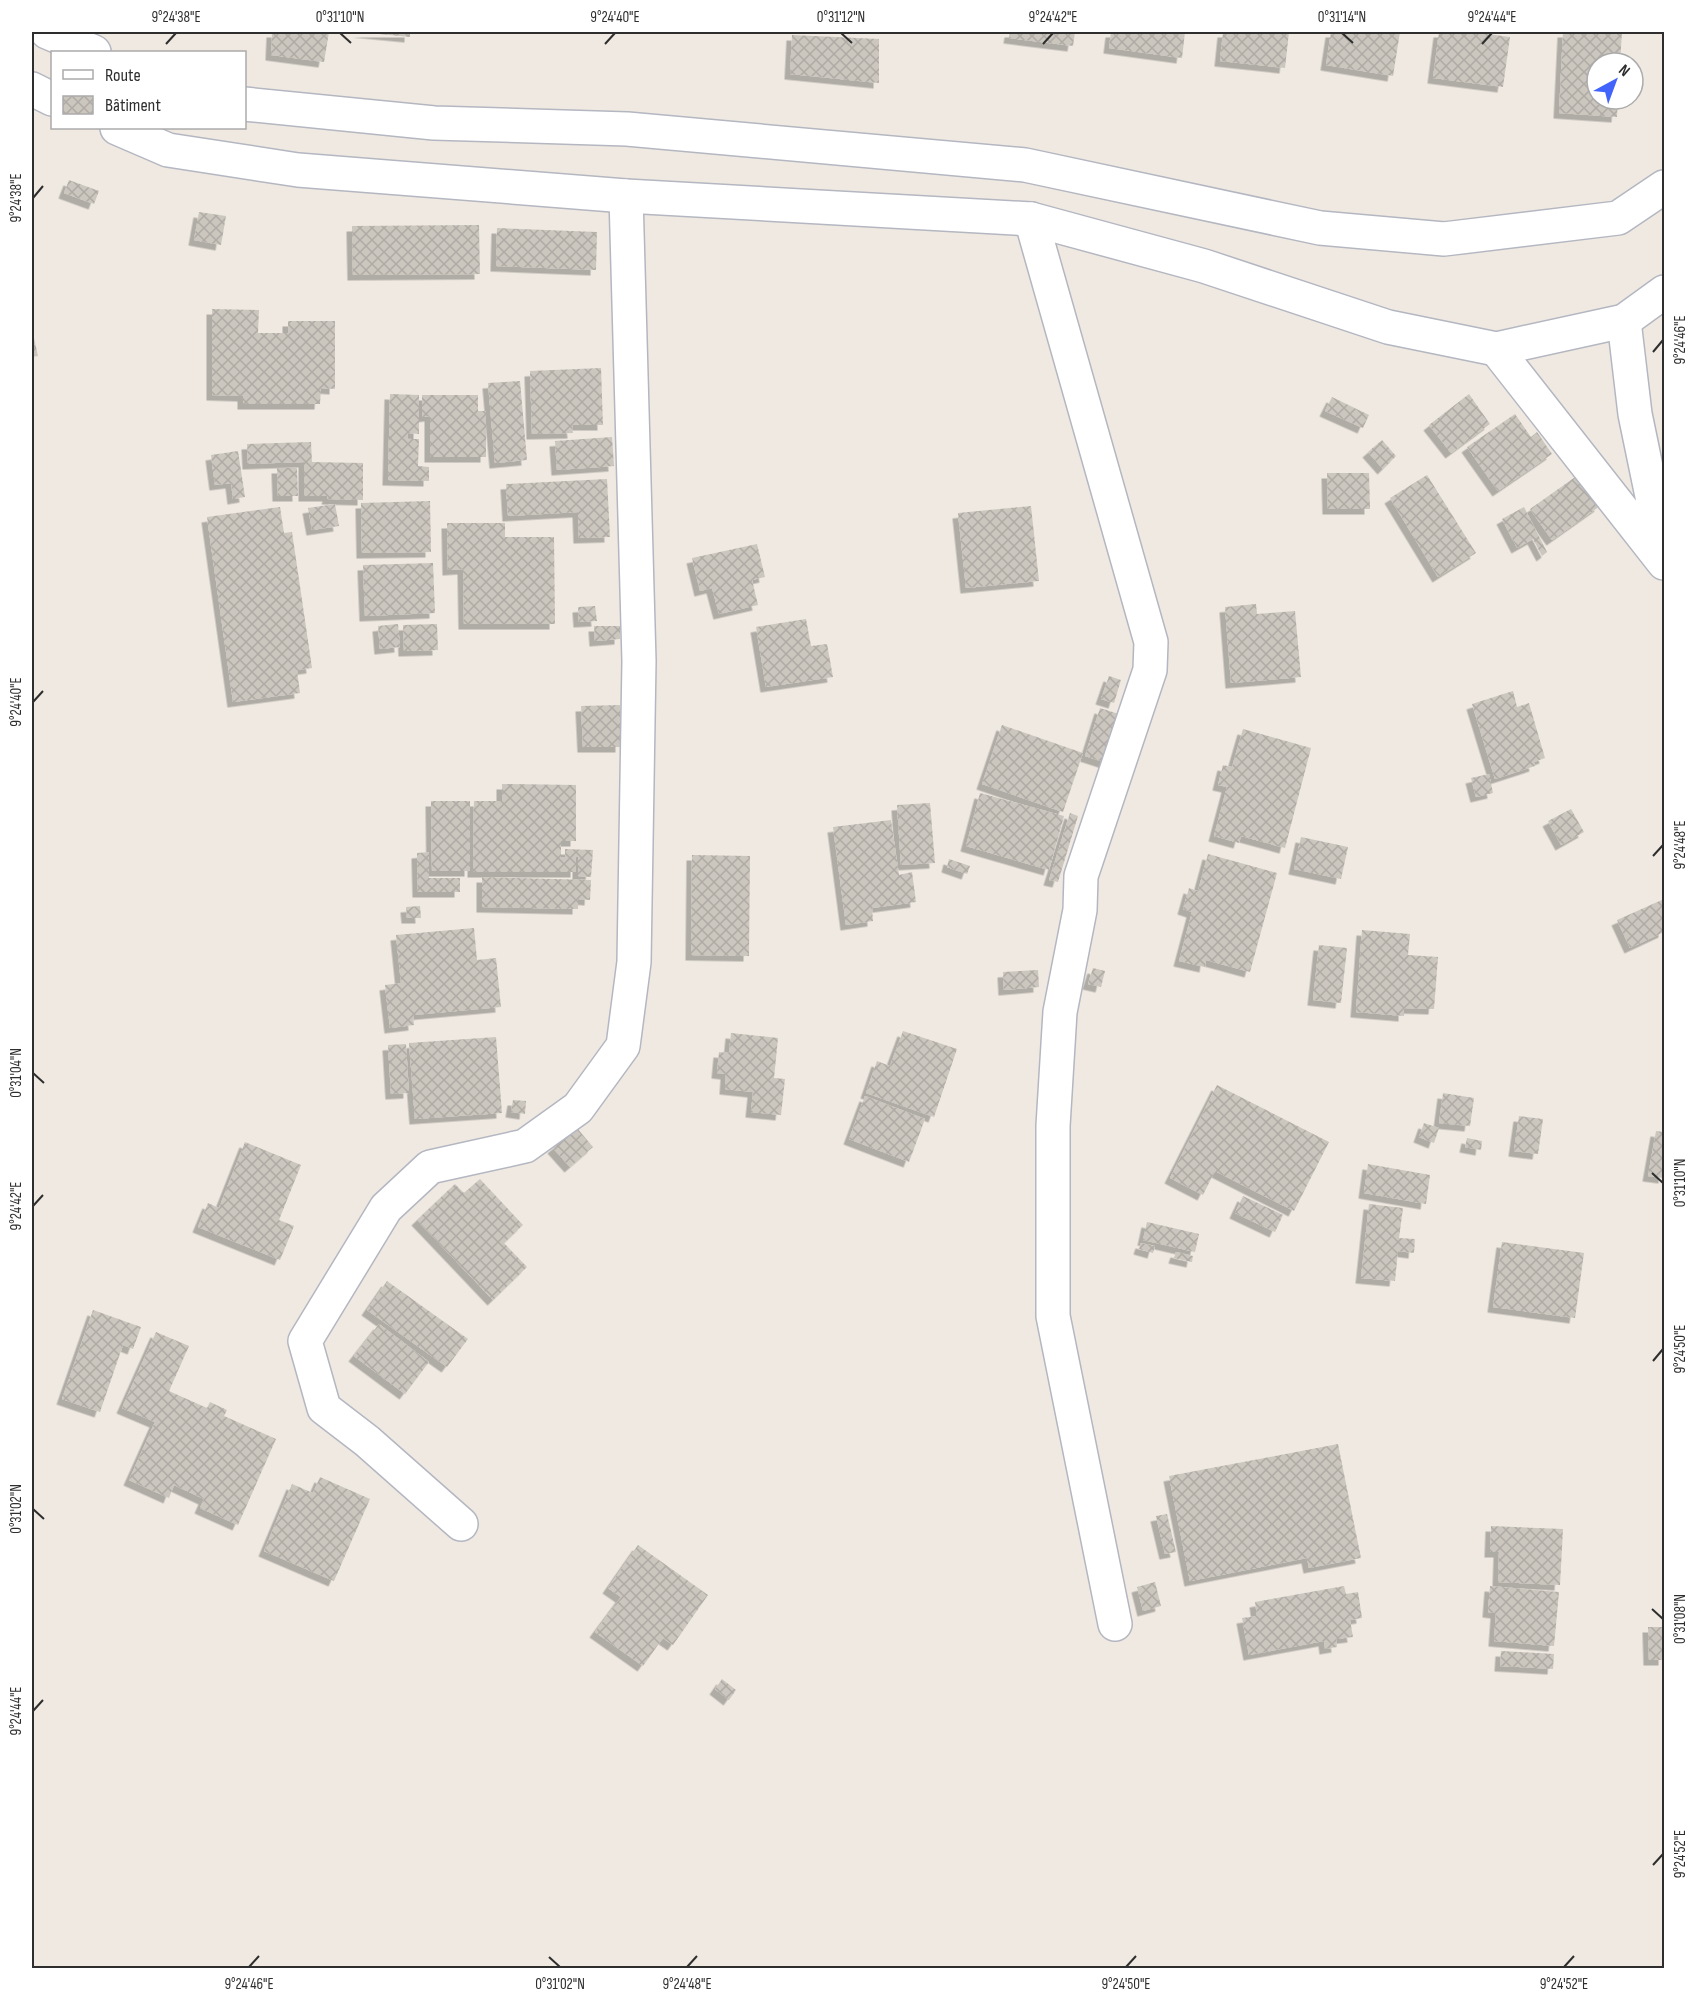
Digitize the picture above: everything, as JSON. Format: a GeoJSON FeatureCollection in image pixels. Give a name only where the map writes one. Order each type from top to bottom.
{"type":"FeatureCollection","features":[{"type":"Feature","properties":{"kind":"street"},"geometry":{"type":"LineString","coordinates":[[47,32],[92,51]]}},
{"type":"Feature","properties":{"kind":"street"},"geometry":{"type":"LineString","coordinates":[[32,89],[51,98]]}},
{"type":"Feature","properties":{"kind":"street"},"geometry":{"type":"LineString","coordinates":[[246,104],[434,123],[627,129],[1025,165],[1320,228],[1444,239],[1618,218],[1665,187]]}},
{"type":"Feature","properties":{"kind":"street"},"geometry":{"type":"LineString","coordinates":[[119,129],[168,150],[298,170],[626,196],[1031,219],[1204,266],[1388,327],[1496,349],[1624,321],[1665,292]]}},
{"type":"Feature","properties":{"kind":"street"},"geometry":{"type":"LineString","coordinates":[[461,1524],[367,1441],[324,1408],[305,1341],[387,1208],[430,1167],[525,1146],[578,1108],[623,1046],[634,962],[639,661],[626,196]]}},
{"type":"Feature","properties":{"kind":"street"},"geometry":{"type":"LineString","coordinates":[[1031,219],[1151,642],[1150,670],[1081,876],[1080,910],[1060,1012],[1053,1126],[1053,1316],[1114,1624]]}},
{"type":"Feature","properties":{"kind":"street"},"geometry":{"type":"LineString","coordinates":[[1624,321],[1635,414],[1665,554]]}},
{"type":"Feature","properties":{"kind":"street"},"geometry":{"type":"LineString","coordinates":[[1496,349],[1665,563]]}},
{"type":"Feature","properties":{"kind":"building"},"geometry":{"type":"Polygon","coordinates":[[[272,32],[329,32],[324,62],[271,55],[272,32]]]}},
{"type":"Feature","properties":{"kind":"building"},"geometry":{"type":"Polygon","coordinates":[[[358,32],[410,32],[410,37],[358,32]]]}},
{"type":"Feature","properties":{"kind":"building"},"geometry":{"type":"Polygon","coordinates":[[[1010,32],[1075,32],[1073,46],[1009,38],[1010,32]]]}},
{"type":"Feature","properties":{"kind":"building"},"geometry":{"type":"Polygon","coordinates":[[[1111,32],[1185,32],[1182,58],[1109,48],[1111,32]]]}},
{"type":"Feature","properties":{"kind":"building"},"geometry":{"type":"Polygon","coordinates":[[[1223,32],[1289,32],[1285,68],[1220,61],[1223,32]]]}},
{"type":"Feature","properties":{"kind":"building"},"geometry":{"type":"Polygon","coordinates":[[[1331,32],[1400,32],[1393,76],[1326,65],[1331,32]]]}},
{"type":"Feature","properties":{"kind":"building"},"geometry":{"type":"Polygon","coordinates":[[[1439,32],[1488,32],[1487,34],[1510,37],[1503,87],[1433,78],[1439,32]]]}},
{"type":"Feature","properties":{"kind":"building"},"geometry":{"type":"Polygon","coordinates":[[[1563,32],[1622,32],[1621,51],[1585,51],[1585,111],[1617,111],[1617,117],[1559,113],[1563,32]]]}},
{"type":"Feature","properties":{"kind":"building"},"geometry":{"type":"Polygon","coordinates":[[[792,35],[879,39],[879,83],[790,74],[792,35]]]}},
{"type":"Feature","properties":{"kind":"building"},"geometry":{"type":"Polygon","coordinates":[[[69,180],[99,191],[94,204],[64,193],[69,180]]]}},
{"type":"Feature","properties":{"kind":"building"},"geometry":{"type":"Polygon","coordinates":[[[199,212],[226,216],[221,245],[194,240],[199,212]]]}},
{"type":"Feature","properties":{"kind":"building"},"geometry":{"type":"Polygon","coordinates":[[[479,225],[480,274],[353,275],[352,226],[479,225]]]}},
{"type":"Feature","properties":{"kind":"building"},"geometry":{"type":"Polygon","coordinates":[[[497,228],[597,232],[596,270],[496,266],[497,228]]]}},
{"type":"Feature","properties":{"kind":"building"},"geometry":{"type":"Polygon","coordinates":[[[212,309],[259,310],[258,333],[288,333],[288,321],[335,321],[335,389],[321,388],[320,404],[243,404],[243,396],[212,395],[212,309]]]}},
{"type":"Feature","properties":{"kind":"building"},"geometry":{"type":"Polygon","coordinates":[[[32,329],[38,356],[32,357],[32,329]]]}},
{"type":"Feature","properties":{"kind":"building"},"geometry":{"type":"Polygon","coordinates":[[[601,368],[603,425],[572,425],[573,433],[532,434],[530,371],[601,368]]]}},
{"type":"Feature","properties":{"kind":"building"},"geometry":{"type":"Polygon","coordinates":[[[520,381],[527,460],[495,463],[488,383],[520,381]]]}},
{"type":"Feature","properties":{"kind":"building"},"geometry":{"type":"Polygon","coordinates":[[[390,394],[419,395],[419,434],[408,433],[407,439],[419,439],[418,466],[429,467],[429,481],[388,480],[390,394]]]}},
{"type":"Feature","properties":{"kind":"building"},"geometry":{"type":"Polygon","coordinates":[[[1469,394],[1490,424],[1451,453],[1429,425],[1469,394]]]}},
{"type":"Feature","properties":{"kind":"building"},"geometry":{"type":"Polygon","coordinates":[[[422,395],[478,395],[478,411],[486,411],[486,457],[430,457],[430,416],[422,417],[422,395]]]}},
{"type":"Feature","properties":{"kind":"building"},"geometry":{"type":"Polygon","coordinates":[[[1332,397],[1369,415],[1363,428],[1325,411],[1332,397]]]}},
{"type":"Feature","properties":{"kind":"building"},"geometry":{"type":"Polygon","coordinates":[[[1515,414],[1531,437],[1537,432],[1552,454],[1498,491],[1467,447],[1515,414]]]}},
{"type":"Feature","properties":{"kind":"building"},"geometry":{"type":"Polygon","coordinates":[[[612,437],[614,466],[557,470],[555,441],[612,437]]]}},
{"type":"Feature","properties":{"kind":"building"},"geometry":{"type":"Polygon","coordinates":[[[1382,440],[1396,456],[1383,469],[1368,452],[1382,440]]]}},
{"type":"Feature","properties":{"kind":"building"},"geometry":{"type":"Polygon","coordinates":[[[311,442],[312,462],[363,463],[363,500],[304,496],[304,462],[248,464],[247,444],[311,442]]]}},
{"type":"Feature","properties":{"kind":"building"},"geometry":{"type":"Polygon","coordinates":[[[238,451],[245,497],[233,499],[231,483],[215,485],[211,455],[238,451]]]}},
{"type":"Feature","properties":{"kind":"building"},"geometry":{"type":"Polygon","coordinates":[[[277,468],[297,468],[298,496],[278,496],[277,468]]]}},
{"type":"Feature","properties":{"kind":"building"},"geometry":{"type":"Polygon","coordinates":[[[1327,473],[1369,473],[1370,509],[1328,509],[1327,473]]]}},
{"type":"Feature","properties":{"kind":"building"},"geometry":{"type":"Polygon","coordinates":[[[1427,475],[1476,553],[1438,577],[1390,498],[1427,475]]]}},
{"type":"Feature","properties":{"kind":"building"},"geometry":{"type":"Polygon","coordinates":[[[1578,475],[1600,506],[1552,540],[1530,509],[1578,475]]]}},
{"type":"Feature","properties":{"kind":"building"},"geometry":{"type":"Polygon","coordinates":[[[607,479],[610,537],[579,538],[578,512],[508,516],[506,484],[607,479]]]}},
{"type":"Feature","properties":{"kind":"building"},"geometry":{"type":"Polygon","coordinates":[[[430,501],[431,552],[362,553],[361,503],[430,501]]]}},
{"type":"Feature","properties":{"kind":"building"},"geometry":{"type":"Polygon","coordinates":[[[335,504],[339,526],[312,530],[308,508],[335,504]]]}},
{"type":"Feature","properties":{"kind":"building"},"geometry":{"type":"Polygon","coordinates":[[[1031,506],[1039,581],[966,588],[958,513],[1031,506]]]}},
{"type":"Feature","properties":{"kind":"building"},"geometry":{"type":"Polygon","coordinates":[[[280,507],[284,533],[292,532],[312,668],[297,670],[300,693],[233,702],[207,517],[280,507]]]}},
{"type":"Feature","properties":{"kind":"building"},"geometry":{"type":"Polygon","coordinates":[[[1524,507],[1547,552],[1542,556],[1533,539],[1517,548],[1502,519],[1524,507]]]}},
{"type":"Feature","properties":{"kind":"building"},"geometry":{"type":"Polygon","coordinates":[[[447,523],[505,523],[505,537],[554,537],[555,624],[464,624],[463,569],[448,570],[447,523]]]}},
{"type":"Feature","properties":{"kind":"building"},"geometry":{"type":"Polygon","coordinates":[[[757,544],[765,577],[752,580],[758,605],[719,614],[712,588],[700,591],[692,558],[757,544]]]}},
{"type":"Feature","properties":{"kind":"building"},"geometry":{"type":"Polygon","coordinates":[[[433,563],[435,613],[365,616],[363,565],[433,563]]]}},
{"type":"Feature","properties":{"kind":"building"},"geometry":{"type":"Polygon","coordinates":[[[1256,604],[1257,614],[1295,611],[1301,677],[1231,683],[1225,607],[1256,604]]]}},
{"type":"Feature","properties":{"kind":"building"},"geometry":{"type":"Polygon","coordinates":[[[595,606],[597,621],[579,622],[578,607],[595,606]]]}},
{"type":"Feature","properties":{"kind":"building"},"geometry":{"type":"Polygon","coordinates":[[[806,619],[811,646],[827,644],[833,677],[766,687],[756,627],[806,619]]]}},
{"type":"Feature","properties":{"kind":"building"},"geometry":{"type":"Polygon","coordinates":[[[398,624],[400,647],[380,649],[378,626],[398,624]]]}},
{"type":"Feature","properties":{"kind":"building"},"geometry":{"type":"Polygon","coordinates":[[[437,624],[438,650],[404,651],[403,625],[437,624]]]}},
{"type":"Feature","properties":{"kind":"building"},"geometry":{"type":"Polygon","coordinates":[[[594,626],[620,626],[620,639],[595,641],[594,626]]]}},
{"type":"Feature","properties":{"kind":"building"},"geometry":{"type":"Polygon","coordinates":[[[1109,676],[1121,680],[1114,703],[1101,699],[1109,676]]]}},
{"type":"Feature","properties":{"kind":"building"},"geometry":{"type":"Polygon","coordinates":[[[1513,691],[1517,707],[1529,703],[1545,758],[1534,762],[1535,766],[1495,779],[1472,704],[1513,691]]]}},
{"type":"Feature","properties":{"kind":"building"},"geometry":{"type":"Polygon","coordinates":[[[620,705],[621,747],[583,747],[581,706],[620,705]]]}},
{"type":"Feature","properties":{"kind":"building"},"geometry":{"type":"Polygon","coordinates":[[[1100,708],[1125,716],[1110,764],[1085,756],[1100,708]]]}},
{"type":"Feature","properties":{"kind":"building"},"geometry":{"type":"Polygon","coordinates":[[[1002,725],[1083,753],[1063,812],[982,784],[1002,725]]]}},
{"type":"Feature","properties":{"kind":"building"},"geometry":{"type":"Polygon","coordinates":[[[1243,729],[1311,748],[1285,848],[1241,836],[1239,843],[1214,836],[1227,787],[1218,785],[1223,765],[1232,767],[1243,729]]]}},
{"type":"Feature","properties":{"kind":"building"},"geometry":{"type":"Polygon","coordinates":[[[1489,774],[1493,793],[1476,797],[1471,778],[1489,774]]]}},
{"type":"Feature","properties":{"kind":"building"},"geometry":{"type":"Polygon","coordinates":[[[502,784],[576,785],[576,841],[561,841],[561,857],[565,857],[565,849],[593,850],[591,877],[578,876],[578,857],[576,857],[576,872],[473,872],[474,801],[502,801],[502,784]]]}},
{"type":"Feature","properties":{"kind":"building"},"geometry":{"type":"Polygon","coordinates":[[[980,793],[1064,816],[1049,870],[966,846],[980,793]]]}},
{"type":"Feature","properties":{"kind":"building"},"geometry":{"type":"Polygon","coordinates":[[[431,801],[470,801],[470,871],[432,871],[431,801]]]}},
{"type":"Feature","properties":{"kind":"building"},"geometry":{"type":"Polygon","coordinates":[[[930,803],[935,863],[901,865],[897,805],[930,803]]]}},
{"type":"Feature","properties":{"kind":"building"},"geometry":{"type":"Polygon","coordinates":[[[1571,809],[1584,832],[1561,845],[1548,821],[1571,809]]]}},
{"type":"Feature","properties":{"kind":"building"},"geometry":{"type":"Polygon","coordinates":[[[1070,813],[1078,816],[1058,882],[1049,880],[1070,813]]]}},
{"type":"Feature","properties":{"kind":"building"},"geometry":{"type":"Polygon","coordinates":[[[891,820],[899,875],[912,872],[916,902],[872,908],[873,921],[846,925],[833,827],[891,820]]]}},
{"type":"Feature","properties":{"kind":"building"},"geometry":{"type":"Polygon","coordinates":[[[1301,837],[1348,847],[1341,879],[1294,869],[1301,837]]]}},
{"type":"Feature","properties":{"kind":"building"},"geometry":{"type":"Polygon","coordinates":[[[429,852],[429,878],[460,878],[460,892],[418,892],[417,853],[429,852]]]}},
{"type":"Feature","properties":{"kind":"building"},"geometry":{"type":"Polygon","coordinates":[[[1208,854],[1277,873],[1250,972],[1206,960],[1205,967],[1179,961],[1192,912],[1183,909],[1189,888],[1198,891],[1208,854]]]}},
{"type":"Feature","properties":{"kind":"building"},"geometry":{"type":"Polygon","coordinates":[[[692,855],[750,856],[749,956],[691,955],[692,855]]]}},
{"type":"Feature","properties":{"kind":"building"},"geometry":{"type":"Polygon","coordinates":[[[949,859],[970,866],[967,874],[947,867],[949,859]]]}},
{"type":"Feature","properties":{"kind":"building"},"geometry":{"type":"Polygon","coordinates":[[[482,877],[591,880],[590,900],[578,899],[578,909],[482,907],[482,877]]]}},
{"type":"Feature","properties":{"kind":"building"},"geometry":{"type":"Polygon","coordinates":[[[1664,899],[1664,932],[1630,948],[1617,920],[1664,899]]]}},
{"type":"Feature","properties":{"kind":"building"},"geometry":{"type":"Polygon","coordinates":[[[420,906],[421,918],[407,918],[406,907],[420,906]]]}},
{"type":"Feature","properties":{"kind":"building"},"geometry":{"type":"Polygon","coordinates":[[[474,928],[477,960],[496,958],[501,1007],[413,1015],[414,1025],[390,1028],[385,985],[401,983],[396,935],[474,928]]]}},
{"type":"Feature","properties":{"kind":"building"},"geometry":{"type":"Polygon","coordinates":[[[1362,930],[1410,934],[1408,955],[1438,957],[1434,1009],[1404,1008],[1404,1016],[1356,1012],[1362,930]]]}},
{"type":"Feature","properties":{"kind":"building"},"geometry":{"type":"Polygon","coordinates":[[[1319,945],[1347,948],[1341,1003],[1313,1000],[1319,945]]]}},
{"type":"Feature","properties":{"kind":"building"},"geometry":{"type":"Polygon","coordinates":[[[1093,968],[1105,971],[1101,987],[1088,984],[1093,968]]]}},
{"type":"Feature","properties":{"kind":"building"},"geometry":{"type":"Polygon","coordinates":[[[1038,970],[1039,987],[1004,990],[1003,972],[1038,970]]]}},
{"type":"Feature","properties":{"kind":"building"},"geometry":{"type":"Polygon","coordinates":[[[903,1031],[957,1049],[934,1117],[866,1093],[877,1061],[890,1066],[903,1031]]]}},
{"type":"Feature","properties":{"kind":"building"},"geometry":{"type":"Polygon","coordinates":[[[731,1033],[778,1038],[774,1078],[785,1079],[781,1115],[751,1112],[753,1092],[725,1089],[726,1074],[717,1073],[719,1052],[729,1053],[731,1033]]]}},
{"type":"Feature","properties":{"kind":"building"},"geometry":{"type":"Polygon","coordinates":[[[496,1037],[502,1113],[415,1119],[409,1043],[496,1037]]]}},
{"type":"Feature","properties":{"kind":"building"},"geometry":{"type":"Polygon","coordinates":[[[406,1044],[409,1093],[391,1094],[388,1045],[406,1044]]]}},
{"type":"Feature","properties":{"kind":"building"},"geometry":{"type":"Polygon","coordinates":[[[1217,1085],[1329,1142],[1294,1211],[1215,1171],[1203,1195],[1170,1178],[1217,1085]]]}},
{"type":"Feature","properties":{"kind":"building"},"geometry":{"type":"Polygon","coordinates":[[[1443,1093],[1474,1098],[1470,1126],[1439,1123],[1443,1093]]]}},
{"type":"Feature","properties":{"kind":"building"},"geometry":{"type":"Polygon","coordinates":[[[865,1096],[925,1119],[909,1162],[849,1139],[865,1096]]]}},
{"type":"Feature","properties":{"kind":"building"},"geometry":{"type":"Polygon","coordinates":[[[513,1100],[526,1101],[525,1114],[511,1112],[513,1100]]]}},
{"type":"Feature","properties":{"kind":"building"},"geometry":{"type":"Polygon","coordinates":[[[1519,1116],[1543,1119],[1538,1154],[1514,1151],[1519,1116]]]}},
{"type":"Feature","properties":{"kind":"building"},"geometry":{"type":"Polygon","coordinates":[[[1424,1123],[1439,1128],[1434,1143],[1419,1137],[1424,1123]]]}},
{"type":"Feature","properties":{"kind":"building"},"geometry":{"type":"Polygon","coordinates":[[[577,1128],[593,1147],[570,1167],[553,1148],[577,1128]]]}},
{"type":"Feature","properties":{"kind":"building"},"geometry":{"type":"Polygon","coordinates":[[[1656,1131],[1664,1132],[1664,1178],[1648,1176],[1656,1131]]]}},
{"type":"Feature","properties":{"kind":"building"},"geometry":{"type":"Polygon","coordinates":[[[1467,1138],[1482,1141],[1481,1150],[1465,1147],[1467,1138]]]}},
{"type":"Feature","properties":{"kind":"building"},"geometry":{"type":"Polygon","coordinates":[[[245,1142],[301,1165],[279,1220],[294,1226],[280,1260],[198,1227],[208,1203],[219,1208],[245,1142]]]}},
{"type":"Feature","properties":{"kind":"building"},"geometry":{"type":"Polygon","coordinates":[[[1368,1164],[1430,1175],[1426,1204],[1364,1193],[1368,1164]]]}},
{"type":"Feature","properties":{"kind":"building"},"geometry":{"type":"Polygon","coordinates":[[[480,1179],[523,1225],[504,1243],[527,1267],[493,1300],[417,1220],[455,1184],[464,1193],[480,1179]]]}},
{"type":"Feature","properties":{"kind":"building"},"geometry":{"type":"Polygon","coordinates":[[[1243,1196],[1283,1215],[1275,1232],[1235,1213],[1243,1196]]]}},
{"type":"Feature","properties":{"kind":"building"},"geometry":{"type":"Polygon","coordinates":[[[1369,1204],[1403,1208],[1399,1238],[1415,1239],[1414,1253],[1398,1251],[1395,1281],[1361,1278],[1369,1204]]]}},
{"type":"Feature","properties":{"kind":"building"},"geometry":{"type":"Polygon","coordinates":[[[1147,1222],[1199,1234],[1195,1252],[1143,1240],[1147,1222]]]}},
{"type":"Feature","properties":{"kind":"building"},"geometry":{"type":"Polygon","coordinates":[[[1502,1242],[1584,1253],[1575,1318],[1493,1307],[1502,1242]]]}},
{"type":"Feature","properties":{"kind":"building"},"geometry":{"type":"Polygon","coordinates":[[[1141,1243],[1155,1246],[1153,1253],[1139,1249],[1141,1243]]]}},
{"type":"Feature","properties":{"kind":"building"},"geometry":{"type":"Polygon","coordinates":[[[1176,1252],[1193,1256],[1192,1262],[1174,1258],[1176,1252]]]}},
{"type":"Feature","properties":{"kind":"building"},"geometry":{"type":"Polygon","coordinates":[[[387,1281],[468,1339],[447,1367],[367,1310],[387,1281]]]}},
{"type":"Feature","properties":{"kind":"building"},"geometry":{"type":"Polygon","coordinates":[[[93,1310],[141,1327],[133,1349],[123,1345],[100,1412],[62,1399],[93,1310]]]}},
{"type":"Feature","properties":{"kind":"building"},"geometry":{"type":"Polygon","coordinates":[[[379,1324],[429,1362],[405,1394],[354,1356],[379,1324]]]}},
{"type":"Feature","properties":{"kind":"building"},"geometry":{"type":"Polygon","coordinates":[[[156,1332],[189,1346],[169,1391],[207,1408],[210,1402],[227,1410],[224,1416],[276,1439],[238,1525],[200,1508],[204,1499],[174,1485],[169,1498],[129,1480],[155,1422],[122,1408],[156,1332]]]}},
{"type":"Feature","properties":{"kind":"building"},"geometry":{"type":"Polygon","coordinates":[[[1338,1444],[1361,1558],[1309,1568],[1307,1558],[1190,1581],[1169,1476],[1338,1444]]]}},
{"type":"Feature","properties":{"kind":"building"},"geometry":{"type":"Polygon","coordinates":[[[320,1477],[370,1499],[334,1581],[264,1551],[292,1484],[313,1493],[320,1477]]]}},
{"type":"Feature","properties":{"kind":"building"},"geometry":{"type":"Polygon","coordinates":[[[1167,1514],[1176,1552],[1165,1554],[1156,1516],[1167,1514]]]}},
{"type":"Feature","properties":{"kind":"building"},"geometry":{"type":"Polygon","coordinates":[[[1491,1526],[1563,1529],[1560,1585],[1498,1582],[1499,1552],[1490,1552],[1491,1526]]]}},
{"type":"Feature","properties":{"kind":"building"},"geometry":{"type":"Polygon","coordinates":[[[638,1545],[708,1595],[673,1645],[663,1638],[643,1666],[595,1632],[621,1597],[608,1588],[638,1545]]]}},
{"type":"Feature","properties":{"kind":"building"},"geometry":{"type":"Polygon","coordinates":[[[1155,1582],[1161,1606],[1143,1611],[1137,1587],[1155,1582]]]}},
{"type":"Feature","properties":{"kind":"building"},"geometry":{"type":"Polygon","coordinates":[[[1344,1586],[1346,1594],[1358,1592],[1362,1618],[1350,1620],[1353,1637],[1336,1639],[1337,1647],[1325,1649],[1324,1641],[1249,1655],[1242,1618],[1257,1616],[1255,1602],[1344,1586]]]}},
{"type":"Feature","properties":{"kind":"building"},"geometry":{"type":"Polygon","coordinates":[[[1490,1586],[1559,1592],[1554,1646],[1494,1641],[1496,1613],[1488,1612],[1490,1586]]]}},
{"type":"Feature","properties":{"kind":"building"},"geometry":{"type":"Polygon","coordinates":[[[1648,1627],[1664,1627],[1664,1660],[1649,1660],[1648,1627]]]}},
{"type":"Feature","properties":{"kind":"building"},"geometry":{"type":"Polygon","coordinates":[[[1501,1651],[1554,1654],[1553,1669],[1500,1666],[1501,1651]]]}},
{"type":"Feature","properties":{"kind":"building"},"geometry":{"type":"Polygon","coordinates":[[[722,1679],[736,1690],[729,1700],[715,1689],[722,1679]]]}}]}
